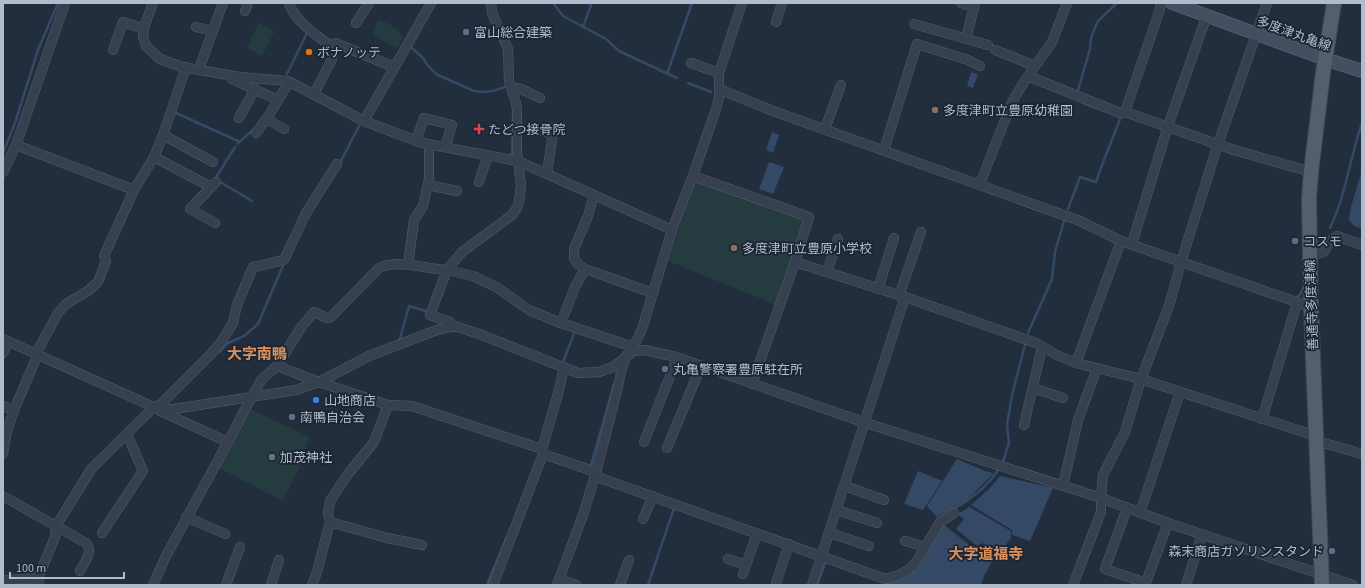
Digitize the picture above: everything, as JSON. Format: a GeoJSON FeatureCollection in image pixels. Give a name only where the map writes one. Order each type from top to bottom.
{"type":"FeatureCollection","features":[{"type":"Feature","properties":{"kind":"main road","name":"多度津丸亀線"},"geometry":{"type":"LineString","coordinates":[[1172,3],[1191,6],[1207,15],[1325,59],[1362,71]]}},
{"type":"Feature","properties":{"kind":"main road","name":"善通寺多度津線"},"geometry":{"type":"LineString","coordinates":[[1322,580],[1309,256],[1309,199],[1325,59],[1334,3]]}},
{"type":"Feature","properties":{"kind":"street"},"geometry":{"type":"LineString","coordinates":[[3,172],[16,145],[64,3]]}},
{"type":"Feature","properties":{"kind":"street"},"geometry":{"type":"LineString","coordinates":[[153,3],[143,37],[146,46],[160,59],[186,67],[240,77],[289,82],[364,121],[429,145],[488,154],[518,161],[672,230]]}},
{"type":"Feature","properties":{"kind":"street"},"geometry":{"type":"LineString","coordinates":[[198,69],[223,3]]}},
{"type":"Feature","properties":{"kind":"street"},"geometry":{"type":"LineString","coordinates":[[289,3],[295,16],[330,46],[335,43],[394,67]]}},
{"type":"Feature","properties":{"kind":"street"},"geometry":{"type":"LineString","coordinates":[[356,23],[369,3]]}},
{"type":"Feature","properties":{"kind":"street"},"geometry":{"type":"LineString","coordinates":[[364,121],[431,3]]}},
{"type":"Feature","properties":{"kind":"street"},"geometry":{"type":"LineString","coordinates":[[454,327],[450,322],[430,314],[447,270],[462,252],[512,215],[520,201],[521,185],[518,161],[516,103],[509,82],[508,49],[492,13],[491,3]]}},
{"type":"Feature","properties":{"kind":"street"},"geometry":{"type":"LineString","coordinates":[[576,585],[558,582],[584,514],[626,356],[633,347],[642,329],[672,230],[693,176],[715,112],[719,98],[719,73],[742,3]]}},
{"type":"Feature","properties":{"kind":"street"},"geometry":{"type":"LineString","coordinates":[[776,22],[782,3]]}},
{"type":"Feature","properties":{"kind":"street"},"geometry":{"type":"LineString","coordinates":[[961,3],[975,5],[966,39]]}},
{"type":"Feature","properties":{"kind":"street"},"geometry":{"type":"LineString","coordinates":[[980,184],[1012,102],[1052,42],[1067,3]]}},
{"type":"Feature","properties":{"kind":"street"},"geometry":{"type":"LineString","coordinates":[[1124,112],[1161,3]]}},
{"type":"Feature","properties":{"kind":"street"},"geometry":{"type":"LineString","coordinates":[[1073,585],[1101,512],[1103,475],[1125,432],[1141,379],[1169,306],[1181,262],[1218,144],[1255,33],[1267,3]]}},
{"type":"Feature","properties":{"kind":"street"},"geometry":{"type":"LineString","coordinates":[[1132,244],[1168,126],[1207,15]]}},
{"type":"Feature","properties":{"kind":"street"},"geometry":{"type":"LineString","coordinates":[[113,50],[123,18],[144,30]]}},
{"type":"Feature","properties":{"kind":"street"},"geometry":{"type":"LineString","coordinates":[[914,24],[966,39],[1035,66]]}},
{"type":"Feature","properties":{"kind":"street"},"geometry":{"type":"LineString","coordinates":[[196,27],[212,31]]}},
{"type":"Feature","properties":{"kind":"street"},"geometry":{"type":"LineString","coordinates":[[884,150],[917,44],[968,60],[980,66]]}},
{"type":"Feature","properties":{"kind":"street"},"geometry":{"type":"LineString","coordinates":[[314,94],[332,59]]}},
{"type":"Feature","properties":{"kind":"street"},"geometry":{"type":"LineString","coordinates":[[690,63],[719,73]]}},
{"type":"Feature","properties":{"kind":"street"},"geometry":{"type":"LineString","coordinates":[[3,454],[4,442],[14,410],[41,344],[58,313],[66,304],[88,291],[98,282],[106,261],[104,256],[134,190],[154,157],[186,67]]}},
{"type":"Feature","properties":{"kind":"street"},"geometry":{"type":"LineString","coordinates":[[220,73],[278,100]]}},
{"type":"Feature","properties":{"kind":"street"},"geometry":{"type":"LineString","coordinates":[[1028,76],[1120,113],[1124,112],[1234,150],[1311,172]]}},
{"type":"Feature","properties":{"kind":"street"},"geometry":{"type":"LineString","coordinates":[[256,133],[267,119],[289,82]]}},
{"type":"Feature","properties":{"kind":"street"},"geometry":{"type":"LineString","coordinates":[[825,129],[841,86]]}},
{"type":"Feature","properties":{"kind":"street"},"geometry":{"type":"LineString","coordinates":[[511,87],[521,89],[540,98]]}},
{"type":"Feature","properties":{"kind":"street"},"geometry":{"type":"LineString","coordinates":[[239,118],[255,89]]}},
{"type":"Feature","properties":{"kind":"street"},"geometry":{"type":"LineString","coordinates":[[719,89],[773,111],[1080,221],[1121,241],[1311,307]]}},
{"type":"Feature","properties":{"kind":"street"},"geometry":{"type":"LineString","coordinates":[[416,141],[424,118],[452,125],[445,147]]}},
{"type":"Feature","properties":{"kind":"street"},"geometry":{"type":"LineString","coordinates":[[267,119],[284,130]]}},
{"type":"Feature","properties":{"kind":"street"},"geometry":{"type":"LineString","coordinates":[[517,129],[534,127],[553,130],[547,173]]}},
{"type":"Feature","properties":{"kind":"street"},"geometry":{"type":"LineString","coordinates":[[163,135],[213,162]]}},
{"type":"Feature","properties":{"kind":"street"},"geometry":{"type":"LineString","coordinates":[[16,145],[134,190]]}},
{"type":"Feature","properties":{"kind":"street"},"geometry":{"type":"LineString","coordinates":[[408,265],[414,220],[423,206],[430,179],[429,145]]}},
{"type":"Feature","properties":{"kind":"street"},"geometry":{"type":"LineString","coordinates":[[479,182],[488,154]]}},
{"type":"Feature","properties":{"kind":"street"},"geometry":{"type":"LineString","coordinates":[[154,157],[214,185],[190,208],[216,223]]}},
{"type":"Feature","properties":{"kind":"street"},"geometry":{"type":"LineString","coordinates":[[3,581],[38,582],[55,537],[56,526],[92,468],[153,408],[166,400],[221,342],[233,323],[237,305],[253,267],[284,260],[306,213],[337,164]]}},
{"type":"Feature","properties":{"kind":"street"},"geometry":{"type":"LineString","coordinates":[[693,176],[809,217],[795,262],[752,384]]}},
{"type":"Feature","properties":{"kind":"street"},"geometry":{"type":"LineString","coordinates":[[428,185],[457,191]]}},
{"type":"Feature","properties":{"kind":"street"},"geometry":{"type":"LineString","coordinates":[[594,195],[588,216],[574,249],[574,258],[578,264],[585,269],[653,293]]}},
{"type":"Feature","properties":{"kind":"street"},"geometry":{"type":"LineString","coordinates":[[812,585],[866,423],[921,232]]}},
{"type":"Feature","properties":{"kind":"street"},"geometry":{"type":"LineString","coordinates":[[1309,256],[1324,252],[1330,241],[1337,236],[1362,245]]}},
{"type":"Feature","properties":{"kind":"street"},"geometry":{"type":"LineString","coordinates":[[827,272],[838,238]]}},
{"type":"Feature","properties":{"kind":"street"},"geometry":{"type":"LineString","coordinates":[[878,289],[894,238]]}},
{"type":"Feature","properties":{"kind":"street"},"geometry":{"type":"LineString","coordinates":[[1076,363],[1121,241]]}},
{"type":"Feature","properties":{"kind":"street"},"geometry":{"type":"LineString","coordinates":[[795,262],[1036,343],[1057,355],[1076,363],[1141,379],[1362,454]]}},
{"type":"Feature","properties":{"kind":"street"},"geometry":{"type":"LineString","coordinates":[[153,585],[186,517],[262,380],[278,366],[302,326],[314,312],[327,318],[331,317],[379,268],[385,264],[408,265],[447,270],[473,276],[498,288],[529,310],[561,323],[633,347]]}},
{"type":"Feature","properties":{"kind":"street"},"geometry":{"type":"LineString","coordinates":[[561,323],[575,287],[585,269]]}},
{"type":"Feature","properties":{"kind":"street"},"geometry":{"type":"LineString","coordinates":[[1262,419],[1296,303]]}},
{"type":"Feature","properties":{"kind":"street"},"geometry":{"type":"LineString","coordinates":[[153,408],[174,409],[296,390],[319,382],[369,356],[437,330],[454,327],[479,334],[578,373],[599,372],[613,367],[634,351],[645,350],[677,358],[866,423],[1101,498],[1322,580],[1354,585]]}},
{"type":"Feature","properties":{"kind":"street"},"geometry":{"type":"LineString","coordinates":[[3,353],[6,340],[228,442]]}},
{"type":"Feature","properties":{"kind":"street"},"geometry":{"type":"LineString","coordinates":[[1024,425],[1042,347]]}},
{"type":"Feature","properties":{"kind":"street"},"geometry":{"type":"LineString","coordinates":[[644,442],[677,358]]}},
{"type":"Feature","properties":{"kind":"street"},"geometry":{"type":"LineString","coordinates":[[278,366],[319,382],[388,405],[412,406],[596,472],[600,478],[652,499],[757,535],[789,544],[818,554],[822,558],[886,579],[907,571],[917,561],[940,522],[954,513]]}},
{"type":"Feature","properties":{"kind":"street"},"geometry":{"type":"LineString","coordinates":[[667,448],[700,366]]}},
{"type":"Feature","properties":{"kind":"street"},"geometry":{"type":"LineString","coordinates":[[492,585],[542,452],[564,367]]}},
{"type":"Feature","properties":{"kind":"street"},"geometry":{"type":"LineString","coordinates":[[1063,486],[1078,420],[1097,368]]}},
{"type":"Feature","properties":{"kind":"street"},"geometry":{"type":"LineString","coordinates":[[1033,388],[1063,398]]}},
{"type":"Feature","properties":{"kind":"street"},"geometry":{"type":"LineString","coordinates":[[1140,513],[1180,392]]}},
{"type":"Feature","properties":{"kind":"street"},"geometry":{"type":"LineString","coordinates":[[312,585],[317,572],[330,522],[328,513],[330,501],[348,474],[374,442],[388,405]]}},
{"type":"Feature","properties":{"kind":"street"},"geometry":{"type":"LineString","coordinates":[[3,406],[14,410]]}},
{"type":"Feature","properties":{"kind":"street"},"geometry":{"type":"LineString","coordinates":[[102,533],[142,471],[127,434]]}},
{"type":"Feature","properties":{"kind":"street"},"geometry":{"type":"LineString","coordinates":[[845,486],[884,500]]}},
{"type":"Feature","properties":{"kind":"street"},"geometry":{"type":"LineString","coordinates":[[3,496],[86,543],[90,550],[80,571]]}},
{"type":"Feature","properties":{"kind":"street"},"geometry":{"type":"LineString","coordinates":[[643,519],[652,499]]}},
{"type":"Feature","properties":{"kind":"street"},"geometry":{"type":"LineString","coordinates":[[1127,508],[1105,569],[1145,584],[1168,523]]}},
{"type":"Feature","properties":{"kind":"street"},"geometry":{"type":"LineString","coordinates":[[837,510],[877,523]]}},
{"type":"Feature","properties":{"kind":"street"},"geometry":{"type":"LineString","coordinates":[[186,517],[225,534]]}},
{"type":"Feature","properties":{"kind":"street"},"geometry":{"type":"LineString","coordinates":[[330,522],[387,538],[422,545]]}},
{"type":"Feature","properties":{"kind":"street"},"geometry":{"type":"LineString","coordinates":[[830,533],[869,546]]}},
{"type":"Feature","properties":{"kind":"street"},"geometry":{"type":"LineString","coordinates":[[728,559],[744,570],[757,535]]}},
{"type":"Feature","properties":{"kind":"street"},"geometry":{"type":"LineString","coordinates":[[1186,585],[1202,535]]}},
{"type":"Feature","properties":{"kind":"street"},"geometry":{"type":"LineString","coordinates":[[905,541],[925,547]]}},
{"type":"Feature","properties":{"kind":"street"},"geometry":{"type":"LineString","coordinates":[[776,583],[789,544]]}},
{"type":"Feature","properties":{"kind":"street"},"geometry":{"type":"LineString","coordinates":[[226,585],[240,547]]}},
{"type":"Feature","properties":{"kind":"street"},"geometry":{"type":"LineString","coordinates":[[271,585],[279,560]]}},
{"type":"Feature","properties":{"kind":"street"},"geometry":{"type":"LineString","coordinates":[[620,585],[629,560]]}},
{"type":"Feature","properties":{"kind":"green space"},"geometry":{"type":"Polygon","coordinates":[[[378,21],[392,26],[403,37],[397,48],[373,36],[378,21]]]}},
{"type":"Feature","properties":{"kind":"green space"},"geometry":{"type":"Polygon","coordinates":[[[259,22],[274,32],[262,56],[247,48],[259,22]]]}},
{"type":"Feature","properties":{"kind":"green space"},"geometry":{"type":"Polygon","coordinates":[[[697,180],[805,219],[777,305],[668,261],[695,182],[697,180]]]}},
{"type":"Feature","properties":{"kind":"green space"},"geometry":{"type":"Polygon","coordinates":[[[248,408],[310,437],[299,462],[300,466],[283,501],[219,468],[248,408]]]}},
{"type":"Feature","properties":{"kind":"water"},"geometry":{"type":"Polygon","coordinates":[[[971,72],[978,74],[973,88],[967,86],[971,72]]]}},
{"type":"Feature","properties":{"kind":"water"},"geometry":{"type":"Polygon","coordinates":[[[772,132],[779,135],[773,153],[766,150],[772,132]]]}},
{"type":"Feature","properties":{"kind":"water"},"geometry":{"type":"Polygon","coordinates":[[[769,162],[784,167],[773,194],[759,189],[769,162]]]}},
{"type":"Feature","properties":{"kind":"water"},"geometry":{"type":"Polygon","coordinates":[[[1362,170],[1362,229],[1354,226],[1349,220],[1351,207],[1362,170]]]}},
{"type":"Feature","properties":{"kind":"water"},"geometry":{"type":"Polygon","coordinates":[[[957,459],[985,471],[994,473],[966,501],[937,517],[927,506],[957,459]]]}},
{"type":"Feature","properties":{"kind":"water"},"geometry":{"type":"Polygon","coordinates":[[[918,471],[942,481],[923,510],[904,504],[918,471]]]}},
{"type":"Feature","properties":{"kind":"water"},"geometry":{"type":"Polygon","coordinates":[[[1000,476],[1053,488],[1030,541],[1012,535],[1012,530],[971,505],[989,489],[1000,476]]]}},
{"type":"Feature","properties":{"kind":"water"},"geometry":{"type":"Polygon","coordinates":[[[969,507],[1011,531],[1011,538],[998,555],[983,543],[977,546],[956,529],[964,519],[958,514],[969,507]]]}},
{"type":"Feature","properties":{"kind":"water"},"geometry":{"type":"Polygon","coordinates":[[[943,524],[977,551],[983,548],[994,558],[984,576],[981,585],[883,585],[898,579],[943,524]]]}},
{"type":"Feature","properties":{"kind":"waterway"},"geometry":{"type":"LineString","coordinates":[[3,153],[15,123],[38,50],[58,3]]}},
{"type":"Feature","properties":{"kind":"waterway"},"geometry":{"type":"LineString","coordinates":[[553,3],[563,16],[606,39],[619,51],[677,78]]}},
{"type":"Feature","properties":{"kind":"waterway"},"geometry":{"type":"LineString","coordinates":[[667,74],[692,3]]}},
{"type":"Feature","properties":{"kind":"waterway"},"geometry":{"type":"LineString","coordinates":[[1078,90],[1090,49],[1091,38],[1098,21],[1117,3]]}},
{"type":"Feature","properties":{"kind":"waterway"},"geometry":{"type":"LineString","coordinates":[[583,27],[591,5]]}},
{"type":"Feature","properties":{"kind":"waterway"},"geometry":{"type":"LineString","coordinates":[[287,74],[308,31]]}},
{"type":"Feature","properties":{"kind":"waterway"},"geometry":{"type":"LineString","coordinates":[[412,48],[423,58],[436,74],[474,91],[493,91],[508,86]]}},
{"type":"Feature","properties":{"kind":"waterway"},"geometry":{"type":"LineString","coordinates":[[688,83],[711,92]]}},
{"type":"Feature","properties":{"kind":"waterway"},"geometry":{"type":"LineString","coordinates":[[1084,103],[1096,108]]}},
{"type":"Feature","properties":{"kind":"waterway"},"geometry":{"type":"LineString","coordinates":[[174,112],[240,142]]}},
{"type":"Feature","properties":{"kind":"waterway"},"geometry":{"type":"LineString","coordinates":[[512,155],[513,114]]}},
{"type":"Feature","properties":{"kind":"waterway"},"geometry":{"type":"LineString","coordinates":[[1068,209],[1080,177],[1096,182],[1120,116]]}},
{"type":"Feature","properties":{"kind":"waterway"},"geometry":{"type":"LineString","coordinates":[[1330,228],[1344,189],[1362,123]]}},
{"type":"Feature","properties":{"kind":"waterway"},"geometry":{"type":"LineString","coordinates":[[341,161],[359,126]]}},
{"type":"Feature","properties":{"kind":"waterway"},"geometry":{"type":"LineString","coordinates":[[237,144],[253,130]]}},
{"type":"Feature","properties":{"kind":"waterway"},"geometry":{"type":"LineString","coordinates":[[215,179],[235,147]]}},
{"type":"Feature","properties":{"kind":"waterway"},"geometry":{"type":"LineString","coordinates":[[217,180],[252,201]]}},
{"type":"Feature","properties":{"kind":"waterway"},"geometry":{"type":"LineString","coordinates":[[1028,333],[1052,279],[1055,252],[1064,221]]}},
{"type":"Feature","properties":{"kind":"waterway"},"geometry":{"type":"LineString","coordinates":[[219,352],[228,343],[244,336],[258,324],[284,263]]}},
{"type":"Feature","properties":{"kind":"waterway"},"geometry":{"type":"LineString","coordinates":[[1295,298],[1300,295],[1303,288]]}},
{"type":"Feature","properties":{"kind":"waterway"},"geometry":{"type":"LineString","coordinates":[[399,342],[409,306],[429,312]]}},
{"type":"Feature","properties":{"kind":"waterway"},"geometry":{"type":"LineString","coordinates":[[563,362],[575,331]]}},
{"type":"Feature","properties":{"kind":"waterway"},"geometry":{"type":"LineString","coordinates":[[1003,462],[1009,443],[1007,425],[1012,395],[1025,345]]}},
{"type":"Feature","properties":{"kind":"waterway"},"geometry":{"type":"LineString","coordinates":[[591,465],[614,384]]}},
{"type":"Feature","properties":{"kind":"waterway"},"geometry":{"type":"LineString","coordinates":[[952,510],[978,493],[998,470]]}},
{"type":"Feature","properties":{"kind":"waterway"},"geometry":{"type":"LineString","coordinates":[[648,585],[674,508]]}},
{"type":"Feature","properties":{"kind":"waterway"},"geometry":{"type":"LineString","coordinates":[[487,585],[507,536]]}},
{"type":"Feature","properties":{"kind":"waterway"},"geometry":{"type":"LineString","coordinates":[[817,585],[826,561]]}},
{"type":"Feature","properties":{"kind":"place","name":"富山総合建築"},"geometry":{"type":"Point","coordinates":[466,32]}},
{"type":"Feature","properties":{"kind":"place","name":"ボナノッテ"},"geometry":{"type":"Point","coordinates":[309,52]}},
{"type":"Feature","properties":{"kind":"place","name":"多度津町立豊原幼稚園"},"geometry":{"type":"Point","coordinates":[935,110]}},
{"type":"Feature","properties":{"kind":"place","name":"たどつ接骨院"},"geometry":{"type":"Point","coordinates":[479,129]}},
{"type":"Feature","properties":{"kind":"place","name":"コスモ"},"geometry":{"type":"Point","coordinates":[1295,241]}},
{"type":"Feature","properties":{"kind":"place","name":"多度津町立豊原小学校"},"geometry":{"type":"Point","coordinates":[734,248]}},
{"type":"Feature","properties":{"kind":"place","name":"丸亀警察署豊原駐在所"},"geometry":{"type":"Point","coordinates":[665,369]}},
{"type":"Feature","properties":{"kind":"place","name":"山地商店"},"geometry":{"type":"Point","coordinates":[316,400]}},
{"type":"Feature","properties":{"kind":"place","name":"南鴨自治会"},"geometry":{"type":"Point","coordinates":[292,417]}},
{"type":"Feature","properties":{"kind":"place","name":"加茂神社"},"geometry":{"type":"Point","coordinates":[272,457]}},
{"type":"Feature","properties":{"kind":"place","name":"森末商店ガソリンスタンド"},"geometry":{"type":"Point","coordinates":[1332,551]}},
{"type":"Feature","properties":{"kind":"district","name":"大字南鴨"},"geometry":{"type":"Point","coordinates":[257,354]}},
{"type":"Feature","properties":{"kind":"district","name":"大字道福寺"},"geometry":{"type":"Point","coordinates":[986,554]}}]}
